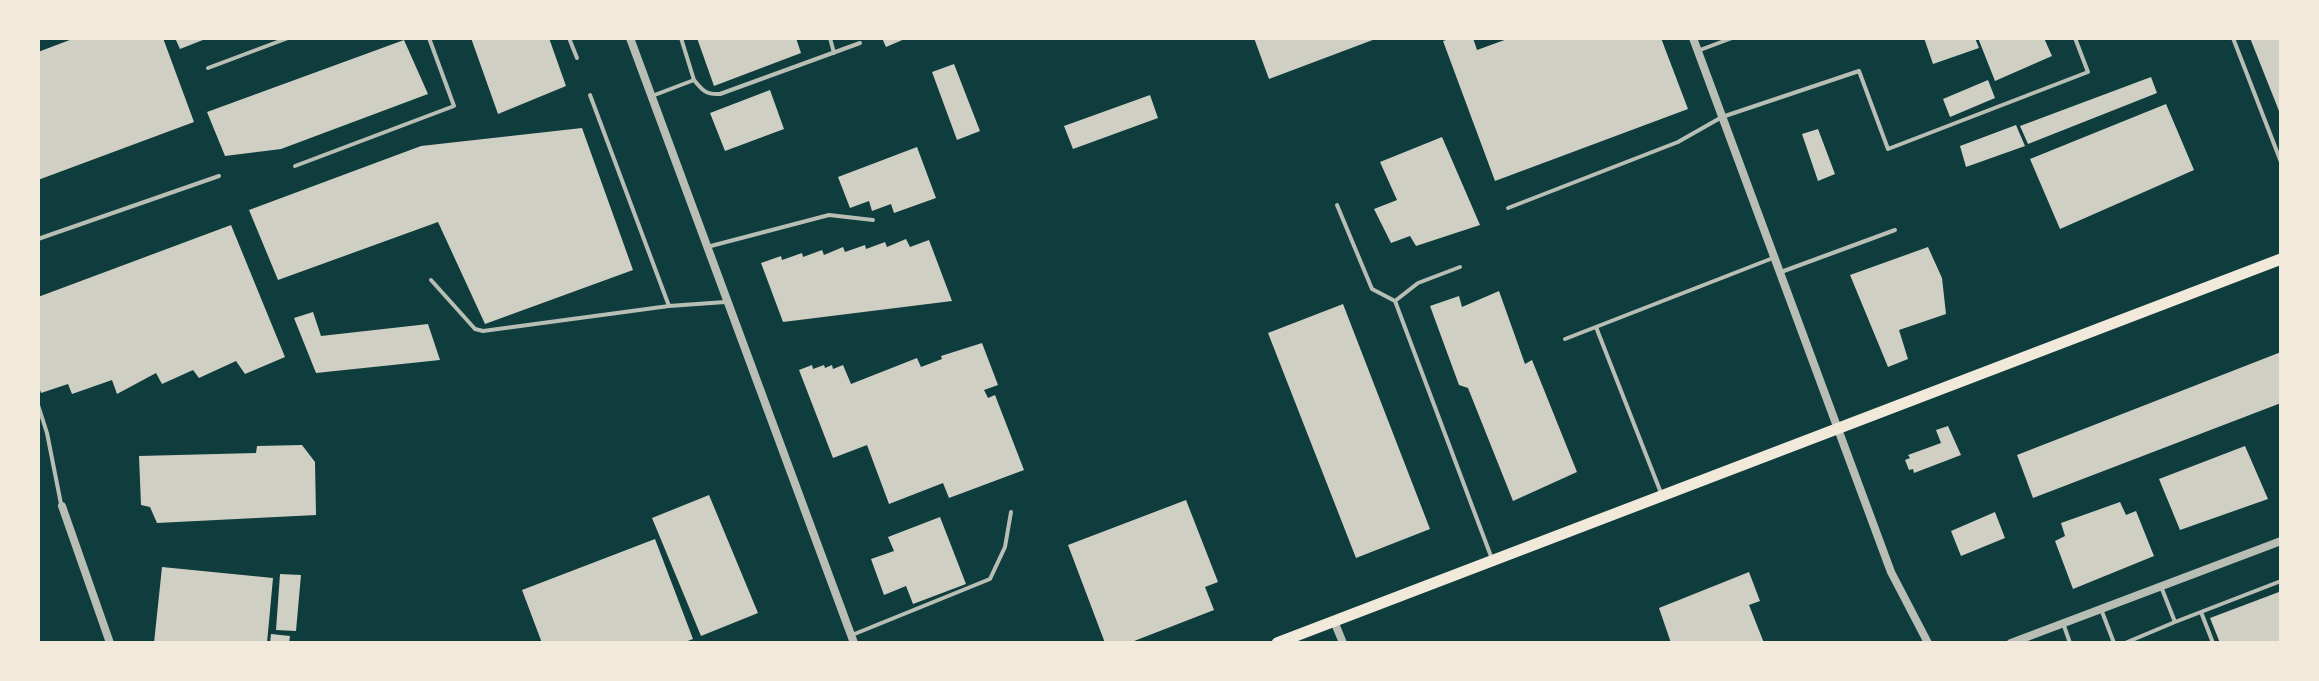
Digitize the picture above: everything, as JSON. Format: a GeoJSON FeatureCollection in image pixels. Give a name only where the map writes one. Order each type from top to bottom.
{"type":"FeatureCollection","features":[{"type":"Feature","properties":{"kind":"main road"},"geometry":{"type":"LineString","coordinates":[[1277,643],[2281,259]]}},
{"type":"Feature","properties":{"kind":"street"},"geometry":{"type":"LineString","coordinates":[[630,38],[853,639]]}},
{"type":"Feature","properties":{"kind":"street"},"geometry":{"type":"LineString","coordinates":[[1693,38],[1891,572],[1928,643]]}},
{"type":"Feature","properties":{"kind":"street"},"geometry":{"type":"LineString","coordinates":[[62,506],[110,643]]}},
{"type":"Feature","properties":{"kind":"street"},"geometry":{"type":"LineString","coordinates":[[2011,643],[2281,542]]}},
{"type":"Feature","properties":{"kind":"street"},"geometry":{"type":"LineString","coordinates":[[1334,621],[1343,643]]}},
{"type":"Feature","properties":{"kind":"lane"},"geometry":{"type":"LineString","coordinates":[[208,68],[288,38]]}},
{"type":"Feature","properties":{"kind":"lane"},"geometry":{"type":"LineString","coordinates":[[295,166],[454,106],[429,38]]}},
{"type":"Feature","properties":{"kind":"lane"},"geometry":{"type":"LineString","coordinates":[[569,38],[577,58]]}},
{"type":"Feature","properties":{"kind":"lane"},"geometry":{"type":"LineString","coordinates":[[681,38],[694,80],[702,91],[711,94],[720,94],[860,43]]}},
{"type":"Feature","properties":{"kind":"lane"},"geometry":{"type":"LineString","coordinates":[[830,38],[834,53]]}},
{"type":"Feature","properties":{"kind":"lane"},"geometry":{"type":"LineString","coordinates":[[1697,51],[1732,38]]}},
{"type":"Feature","properties":{"kind":"lane"},"geometry":{"type":"LineString","coordinates":[[1508,208],[1678,142],[1722,117],[1859,71],[1888,149],[2088,72],[2075,38]]}},
{"type":"Feature","properties":{"kind":"lane"},"geometry":{"type":"LineString","coordinates":[[2233,38],[2281,162]]}},
{"type":"Feature","properties":{"kind":"lane"},"geometry":{"type":"LineString","coordinates":[[652,96],[694,80]]}},
{"type":"Feature","properties":{"kind":"lane"},"geometry":{"type":"LineString","coordinates":[[590,95],[669,306]]}},
{"type":"Feature","properties":{"kind":"lane"},"geometry":{"type":"LineString","coordinates":[[38,239],[219,176]]}},
{"type":"Feature","properties":{"kind":"lane"},"geometry":{"type":"LineString","coordinates":[[1337,205],[1372,289],[1395,301],[1493,561]]}},
{"type":"Feature","properties":{"kind":"lane"},"geometry":{"type":"LineString","coordinates":[[707,247],[829,215],[873,220]]}},
{"type":"Feature","properties":{"kind":"lane"},"geometry":{"type":"LineString","coordinates":[[1781,272],[1895,230]]}},
{"type":"Feature","properties":{"kind":"lane"},"geometry":{"type":"LineString","coordinates":[[1565,339],[1775,257]]}},
{"type":"Feature","properties":{"kind":"lane"},"geometry":{"type":"LineString","coordinates":[[1395,301],[1418,283],[1460,267]]}},
{"type":"Feature","properties":{"kind":"lane"},"geometry":{"type":"LineString","coordinates":[[431,280],[475,329],[483,331],[669,306],[728,302]]}},
{"type":"Feature","properties":{"kind":"lane"},"geometry":{"type":"LineString","coordinates":[[1596,327],[1662,495]]}},
{"type":"Feature","properties":{"kind":"lane"},"geometry":{"type":"LineString","coordinates":[[38,405],[62,506]]}},
{"type":"Feature","properties":{"kind":"lane"},"geometry":{"type":"LineString","coordinates":[[853,639],[990,579],[1005,547],[1011,512]]}},
{"type":"Feature","properties":{"kind":"lane"},"geometry":{"type":"LineString","coordinates":[[2125,643],[2281,581]]}},
{"type":"Feature","properties":{"kind":"lane"},"geometry":{"type":"LineString","coordinates":[[2161,586],[2175,622]]}},
{"type":"Feature","properties":{"kind":"lane"},"geometry":{"type":"LineString","coordinates":[[2101,609],[2114,643]]}},
{"type":"Feature","properties":{"kind":"lane"},"geometry":{"type":"LineString","coordinates":[[2201,612],[2213,643]]}},
{"type":"Feature","properties":{"kind":"lane"},"geometry":{"type":"LineString","coordinates":[[2063,623],[2070,643]]}},
{"type":"Feature","properties":{"kind":"building"},"geometry":{"type":"Polygon","coordinates":[[[75,38],[163,38],[194,122],[38,180],[38,52],[75,38]]]}},
{"type":"Feature","properties":{"kind":"building"},"geometry":{"type":"Polygon","coordinates":[[[175,38],[208,38],[180,49],[175,38]]]}},
{"type":"Feature","properties":{"kind":"building"},"geometry":{"type":"Polygon","coordinates":[[[471,38],[549,38],[566,86],[498,114],[471,38]]]}},
{"type":"Feature","properties":{"kind":"building"},"geometry":{"type":"Polygon","coordinates":[[[697,38],[796,38],[801,53],[714,86],[697,38]]]}},
{"type":"Feature","properties":{"kind":"building"},"geometry":{"type":"Polygon","coordinates":[[[882,38],[907,38],[886,47],[882,38]]]}},
{"type":"Feature","properties":{"kind":"building"},"geometry":{"type":"Polygon","coordinates":[[[1254,38],[1378,38],[1269,79],[1254,38]]]}},
{"type":"Feature","properties":{"kind":"building"},"geometry":{"type":"Polygon","coordinates":[[[1473,38],[1477,50],[1510,38],[1661,38],[1688,109],[1495,181],[1443,41],[1473,38]]]}},
{"type":"Feature","properties":{"kind":"building"},"geometry":{"type":"Polygon","coordinates":[[[1924,38],[1975,38],[1979,48],[1933,64],[1924,38]]]}},
{"type":"Feature","properties":{"kind":"building"},"geometry":{"type":"Polygon","coordinates":[[[1978,38],[2044,38],[2052,56],[1995,81],[1978,38]]]}},
{"type":"Feature","properties":{"kind":"building"},"geometry":{"type":"Polygon","coordinates":[[[2250,38],[2281,38],[2281,116],[2250,38]]]}},
{"type":"Feature","properties":{"kind":"building"},"geometry":{"type":"Polygon","coordinates":[[[404,40],[428,94],[281,149],[225,156],[207,112],[404,40]]]}},
{"type":"Feature","properties":{"kind":"building"},"geometry":{"type":"Polygon","coordinates":[[[954,64],[980,131],[957,140],[932,72],[954,64]]]}},
{"type":"Feature","properties":{"kind":"building"},"geometry":{"type":"Polygon","coordinates":[[[2151,77],[2157,93],[2028,144],[2020,126],[2151,77]]]}},
{"type":"Feature","properties":{"kind":"building"},"geometry":{"type":"Polygon","coordinates":[[[1988,80],[1995,98],[1950,117],[1943,99],[1988,80]]]}},
{"type":"Feature","properties":{"kind":"building"},"geometry":{"type":"Polygon","coordinates":[[[770,90],[784,129],[725,151],[710,113],[770,90]]]}},
{"type":"Feature","properties":{"kind":"building"},"geometry":{"type":"Polygon","coordinates":[[[1150,95],[1158,118],[1073,149],[1064,126],[1150,95]]]}},
{"type":"Feature","properties":{"kind":"building"},"geometry":{"type":"Polygon","coordinates":[[[2166,104],[2194,170],[2060,229],[2030,159],[2166,104]]]}},
{"type":"Feature","properties":{"kind":"building"},"geometry":{"type":"Polygon","coordinates":[[[2016,125],[2025,146],[1966,167],[1960,146],[2016,125]]]}},
{"type":"Feature","properties":{"kind":"building"},"geometry":{"type":"Polygon","coordinates":[[[582,128],[633,270],[485,324],[438,222],[278,280],[249,210],[421,146],[582,128]]]}},
{"type":"Feature","properties":{"kind":"building"},"geometry":{"type":"Polygon","coordinates":[[[1818,129],[1835,174],[1818,181],[1802,134],[1818,129]]]}},
{"type":"Feature","properties":{"kind":"building"},"geometry":{"type":"Polygon","coordinates":[[[1442,137],[1480,225],[1416,246],[1410,236],[1391,243],[1374,209],[1397,200],[1380,162],[1442,137]]]}},
{"type":"Feature","properties":{"kind":"building"},"geometry":{"type":"Polygon","coordinates":[[[917,147],[936,198],[894,213],[891,204],[872,211],[869,201],[850,208],[838,177],[917,147]]]}},
{"type":"Feature","properties":{"kind":"building"},"geometry":{"type":"Polygon","coordinates":[[[231,225],[285,357],[245,374],[236,361],[199,378],[193,370],[162,384],[156,373],[117,394],[112,380],[72,394],[68,384],[41,393],[38,384],[38,297],[231,225]]]}},
{"type":"Feature","properties":{"kind":"building"},"geometry":{"type":"Polygon","coordinates":[[[906,239],[910,247],[929,240],[952,301],[783,322],[761,263],[802,253],[803,257],[822,250],[824,255],[843,247],[845,252],[885,242],[887,247],[906,239]]]}},
{"type":"Feature","properties":{"kind":"building"},"geometry":{"type":"Polygon","coordinates":[[[1928,247],[1942,278],[1946,314],[1899,330],[1908,359],[1888,367],[1850,275],[1928,247]]]}},
{"type":"Feature","properties":{"kind":"building"},"geometry":{"type":"Polygon","coordinates":[[[1499,291],[1525,364],[1532,360],[1577,472],[1513,501],[1468,388],[1459,385],[1430,306],[1459,296],[1462,307],[1499,291]]]}},
{"type":"Feature","properties":{"kind":"building"},"geometry":{"type":"Polygon","coordinates":[[[1343,304],[1430,529],[1356,558],[1268,333],[1343,304]]]}},
{"type":"Feature","properties":{"kind":"building"},"geometry":{"type":"Polygon","coordinates":[[[313,312],[321,336],[428,324],[440,360],[316,373],[294,318],[313,312]]]}},
{"type":"Feature","properties":{"kind":"building"},"geometry":{"type":"Polygon","coordinates":[[[982,343],[998,385],[984,390],[988,398],[995,395],[1024,470],[949,498],[943,483],[889,504],[867,445],[833,458],[799,370],[812,365],[813,369],[832,365],[833,369],[843,365],[851,384],[917,358],[921,367],[942,359],[941,356],[982,343]]]}},
{"type":"Feature","properties":{"kind":"building"},"geometry":{"type":"Polygon","coordinates":[[[2281,352],[2281,403],[2033,498],[2017,455],[2281,352]]]}},
{"type":"Feature","properties":{"kind":"building"},"geometry":{"type":"Polygon","coordinates":[[[1948,426],[1961,455],[1914,473],[1913,469],[1909,470],[1905,460],[1910,458],[1908,455],[1941,443],[1936,430],[1948,426]]]}},
{"type":"Feature","properties":{"kind":"building"},"geometry":{"type":"Polygon","coordinates":[[[302,445],[315,462],[316,515],[157,523],[150,507],[141,505],[139,456],[256,453],[257,446],[302,445]]]}},
{"type":"Feature","properties":{"kind":"building"},"geometry":{"type":"Polygon","coordinates":[[[2245,446],[2268,499],[2180,530],[2159,479],[2245,446]]]}},
{"type":"Feature","properties":{"kind":"building"},"geometry":{"type":"Polygon","coordinates":[[[709,495],[758,613],[701,636],[652,518],[709,495]]]}},
{"type":"Feature","properties":{"kind":"building"},"geometry":{"type":"Polygon","coordinates":[[[1186,500],[1218,582],[1205,587],[1214,610],[1129,643],[1105,643],[1068,545],[1186,500]]]}},
{"type":"Feature","properties":{"kind":"building"},"geometry":{"type":"Polygon","coordinates":[[[2120,502],[2126,515],[2136,511],[2154,556],[2073,589],[2055,541],[2065,536],[2061,523],[2120,502]]]}},
{"type":"Feature","properties":{"kind":"building"},"geometry":{"type":"Polygon","coordinates":[[[1995,512],[2005,538],[1961,556],[1951,531],[1995,512]]]}},
{"type":"Feature","properties":{"kind":"building"},"geometry":{"type":"Polygon","coordinates":[[[940,517],[966,584],[913,604],[906,586],[884,595],[871,559],[894,551],[888,537],[940,517]]]}},
{"type":"Feature","properties":{"kind":"building"},"geometry":{"type":"Polygon","coordinates":[[[655,539],[693,639],[682,643],[542,643],[522,590],[655,539]]]}},
{"type":"Feature","properties":{"kind":"building"},"geometry":{"type":"Polygon","coordinates":[[[162,567],[273,578],[267,643],[154,643],[162,567]]]}},
{"type":"Feature","properties":{"kind":"building"},"geometry":{"type":"Polygon","coordinates":[[[1749,572],[1760,601],[1749,605],[1764,643],[1671,643],[1659,608],[1749,572]]]}},
{"type":"Feature","properties":{"kind":"building"},"geometry":{"type":"Polygon","coordinates":[[[280,574],[301,575],[296,631],[276,630],[280,574]]]}},
{"type":"Feature","properties":{"kind":"building"},"geometry":{"type":"Polygon","coordinates":[[[2279,592],[2281,643],[2220,643],[2210,618],[2279,592]]]}},
{"type":"Feature","properties":{"kind":"building"},"geometry":{"type":"Polygon","coordinates":[[[271,634],[290,636],[289,643],[270,643],[271,634]]]}}]}
